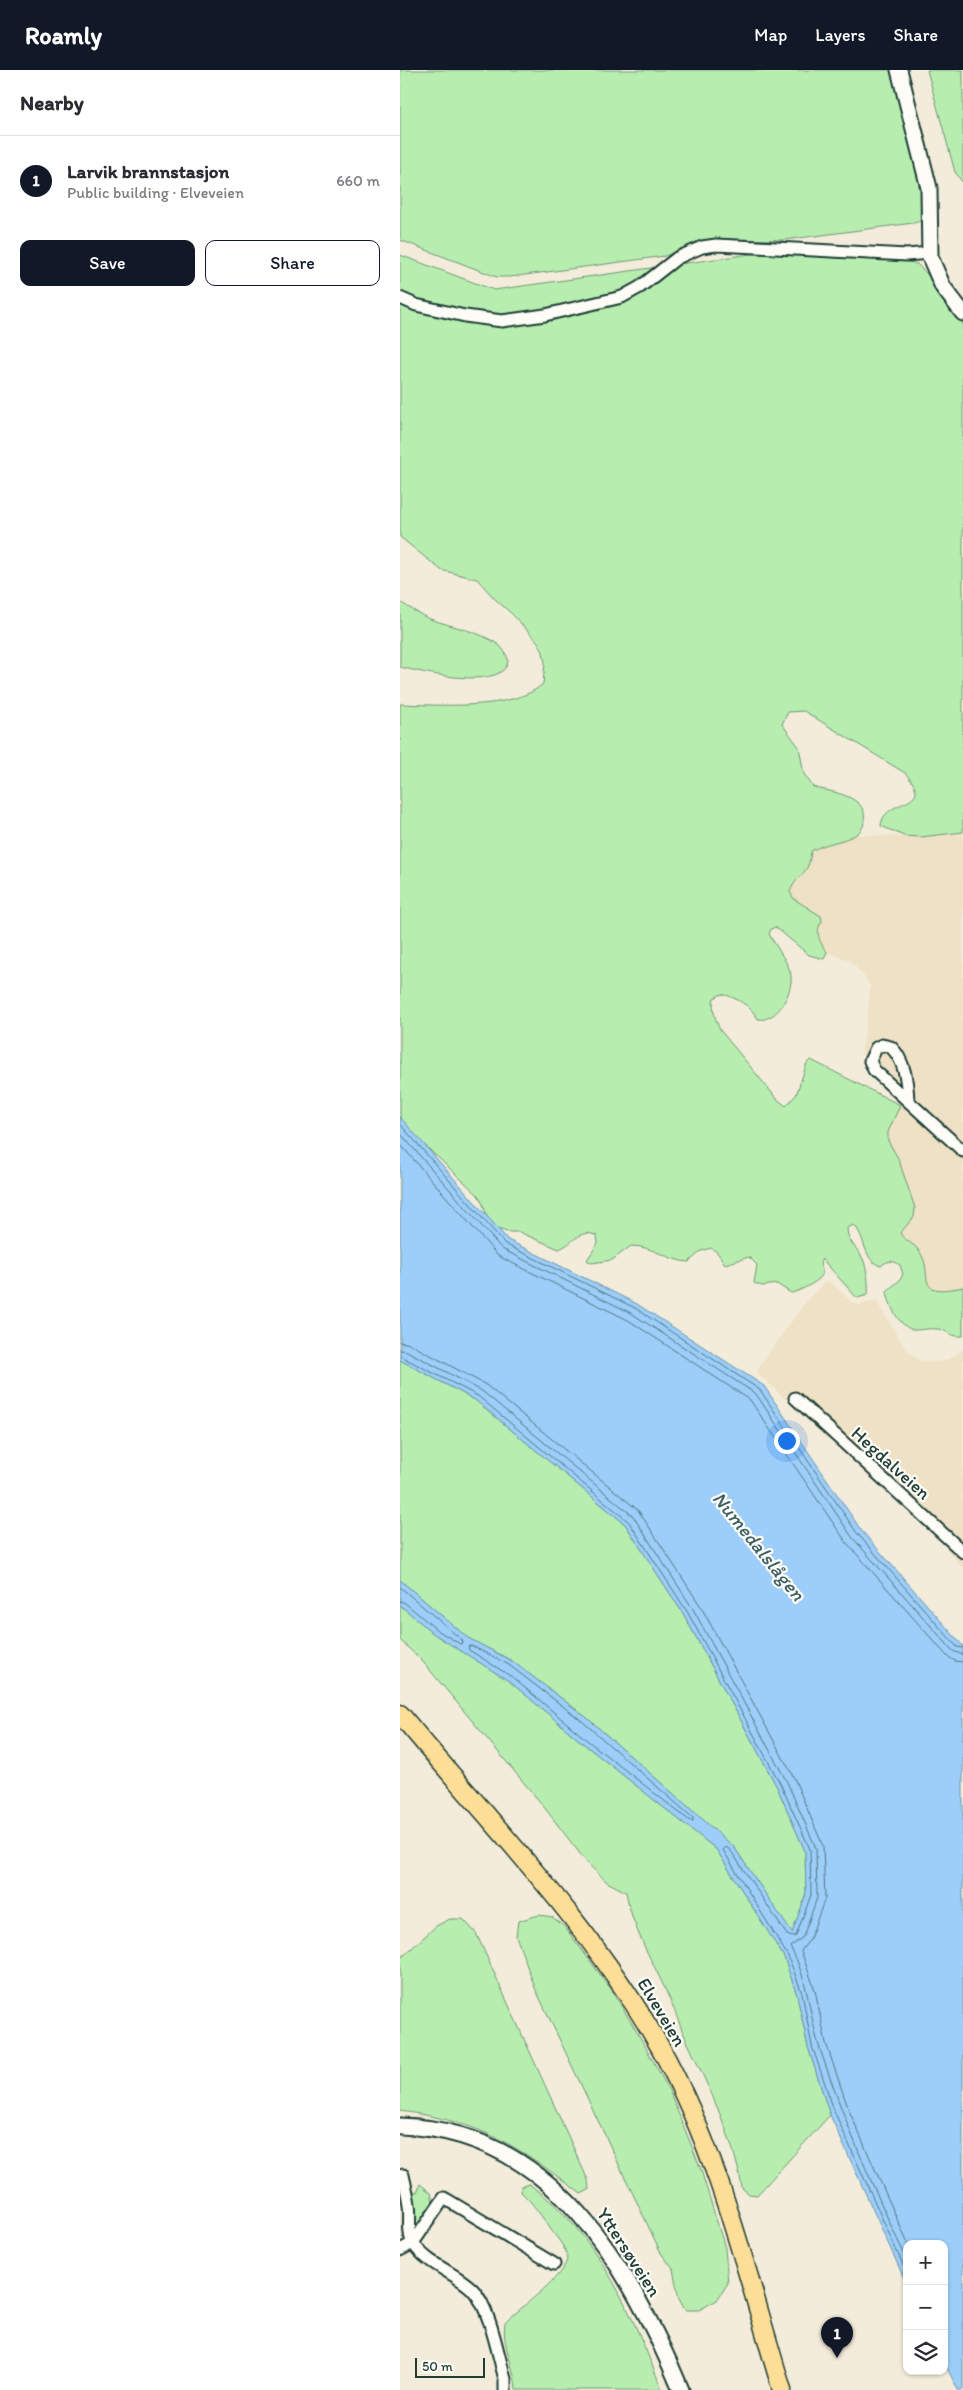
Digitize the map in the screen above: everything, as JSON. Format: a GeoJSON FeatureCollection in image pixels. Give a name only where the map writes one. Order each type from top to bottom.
{"type":"FeatureCollection","features":[{"type":"Feature","properties":{"kind":"highway","name":"Elveveien"},"geometry":{"type":"LineString","coordinates":[[400,1714],[586,1935],[615,1974],[656,2041],[679,2085],[710,2160],[782,2390]]}},
{"type":"Feature","properties":{"kind":"main road"},"geometry":{"type":"LineString","coordinates":[[899,70],[929,188],[929,253],[943,287],[963,313]]}},
{"type":"Feature","properties":{"kind":"main road","name":"Yttersøveien"},"geometry":{"type":"LineString","coordinates":[[400,2126],[421,2126],[473,2139],[524,2164],[564,2197],[593,2229],[640,2303],[681,2390]]}},
{"type":"Feature","properties":{"kind":"street"},"geometry":{"type":"LineString","coordinates":[[400,298],[416,305],[465,316],[502,321],[545,315],[622,297],[640,287],[677,258],[702,247],[716,245],[907,256],[929,253]]}},
{"type":"Feature","properties":{"kind":"street"},"geometry":{"type":"LineString","coordinates":[[908,1100],[907,1082],[901,1058],[891,1047],[882,1045],[876,1048],[870,1061],[874,1070],[963,1151]]}},
{"type":"Feature","properties":{"kind":"street","name":"Hegdalveien"},"geometry":{"type":"LineString","coordinates":[[795,1398],[963,1552]]}},
{"type":"Feature","properties":{"kind":"street"},"geometry":{"type":"LineString","coordinates":[[401,2175],[409,2204],[410,2235],[413,2242],[429,2260],[472,2289],[477,2296],[486,2315],[505,2379],[505,2390]]}},
{"type":"Feature","properties":{"kind":"street"},"geometry":{"type":"LineString","coordinates":[[400,2250],[413,2242],[444,2198],[554,2264]]}},
{"type":"Feature","properties":{"kind":"shaded area"},"geometry":{"type":"Polygon","coordinates":[[[963,832],[963,1287],[947,1290],[932,1288],[926,1281],[924,1266],[913,1244],[902,1238],[900,1232],[914,1217],[915,1208],[898,1158],[888,1141],[888,1132],[900,1105],[869,1074],[863,1064],[862,1049],[870,986],[864,976],[849,960],[827,952],[818,937],[819,926],[814,911],[794,899],[790,892],[793,885],[802,876],[811,859],[811,851],[833,842],[856,835],[921,837],[963,832]]]}},
{"type":"Feature","properties":{"kind":"shaded area"},"geometry":{"type":"Polygon","coordinates":[[[825,1282],[830,1282],[853,1303],[860,1305],[873,1301],[877,1302],[905,1348],[920,1361],[934,1362],[947,1360],[963,1350],[963,1569],[939,1539],[758,1374],[759,1367],[807,1300],[825,1282]]]}},
{"type":"Feature","properties":{"kind":"green space"},"geometry":{"type":"Polygon","coordinates":[[[400,70],[893,70],[919,170],[923,191],[923,218],[913,223],[784,240],[715,239],[700,241],[665,256],[510,277],[497,277],[400,240],[400,70]]]}},
{"type":"Feature","properties":{"kind":"green space"},"geometry":{"type":"Polygon","coordinates":[[[927,70],[963,70],[963,183],[955,172],[927,70]]]}},
{"type":"Feature","properties":{"kind":"green space"},"geometry":{"type":"Polygon","coordinates":[[[751,254],[905,261],[917,264],[963,320],[963,832],[921,837],[904,836],[881,826],[884,817],[890,810],[913,798],[916,793],[914,785],[905,773],[804,711],[788,712],[782,724],[799,747],[804,774],[813,787],[847,796],[861,806],[864,814],[863,827],[855,835],[811,851],[808,866],[790,892],[794,899],[821,916],[822,921],[818,933],[820,941],[827,952],[824,959],[809,955],[775,927],[771,929],[769,934],[788,966],[791,978],[788,995],[784,1003],[772,1016],[765,1019],[758,1019],[743,1003],[722,994],[714,998],[713,1006],[720,1030],[777,1099],[786,1106],[796,1095],[807,1063],[811,1060],[900,1105],[888,1132],[888,1141],[898,1158],[915,1208],[914,1217],[900,1233],[919,1251],[924,1260],[930,1287],[947,1290],[963,1287],[963,1336],[955,1336],[938,1329],[915,1330],[904,1325],[890,1303],[887,1291],[900,1280],[903,1274],[900,1265],[890,1261],[881,1266],[875,1263],[868,1254],[861,1236],[854,1225],[847,1228],[847,1233],[850,1241],[863,1259],[867,1272],[868,1286],[868,1295],[857,1298],[822,1259],[820,1263],[822,1275],[808,1286],[791,1293],[777,1284],[762,1286],[754,1283],[757,1265],[749,1257],[725,1264],[717,1252],[711,1248],[701,1251],[689,1262],[674,1259],[646,1248],[631,1246],[612,1260],[592,1263],[587,1260],[598,1243],[597,1236],[591,1234],[581,1235],[559,1249],[519,1232],[507,1232],[492,1227],[478,1195],[400,1122],[400,704],[454,705],[513,699],[530,693],[543,684],[545,662],[538,642],[477,579],[441,570],[400,537],[400,255],[494,290],[751,254]]]}},
{"type":"Feature","properties":{"kind":"green space"},"geometry":{"type":"Polygon","coordinates":[[[400,602],[430,619],[491,640],[505,652],[508,660],[507,665],[500,672],[488,677],[474,678],[440,675],[400,667],[400,602]]]}},
{"type":"Feature","properties":{"kind":"green space"},"geometry":{"type":"Polygon","coordinates":[[[400,1360],[475,1400],[625,1524],[684,1615],[777,1787],[805,1851],[806,1894],[792,1934],[734,1847],[586,1717],[512,1661],[468,1638],[400,1580],[400,1360]]]}},
{"type":"Feature","properties":{"kind":"green space"},"geometry":{"type":"Polygon","coordinates":[[[400,1605],[434,1634],[509,1681],[585,1745],[716,1849],[784,1957],[797,1995],[808,2047],[830,2115],[757,2195],[749,2194],[742,2188],[738,2168],[725,2127],[637,1930],[626,1892],[607,1882],[588,1864],[540,1802],[423,1662],[400,1640],[400,1605]]]}},
{"type":"Feature","properties":{"kind":"green space"},"geometry":{"type":"Polygon","coordinates":[[[539,1915],[552,1917],[564,1926],[611,1989],[669,2090],[700,2167],[725,2248],[728,2283],[717,2300],[699,2310],[685,2310],[679,2299],[673,2269],[661,2253],[535,1988],[516,1936],[518,1921],[539,1915]]]}},
{"type":"Feature","properties":{"kind":"green space"},"geometry":{"type":"Polygon","coordinates":[[[450,1919],[463,1919],[476,1933],[588,2180],[589,2190],[581,2194],[537,2162],[497,2138],[454,2122],[400,2111],[400,1959],[436,1926],[450,1919]]]}},
{"type":"Feature","properties":{"kind":"green space"},"geometry":{"type":"Polygon","coordinates":[[[420,2184],[431,2193],[433,2201],[415,2228],[411,2190],[417,2192],[420,2184]]]}},
{"type":"Feature","properties":{"kind":"green space"},"geometry":{"type":"Polygon","coordinates":[[[529,2184],[575,2226],[593,2250],[625,2304],[662,2390],[516,2390],[506,2347],[505,2323],[560,2272],[567,2257],[559,2240],[521,2192],[522,2186],[529,2184]]]}},
{"type":"Feature","properties":{"kind":"water","name":"Numedalslågen"},"geometry":{"type":"Polygon","coordinates":[[[400,1117],[508,1240],[637,1304],[764,1386],[861,1530],[963,1646],[963,2390],[958,2390],[948,2370],[948,2240],[903,2240],[903,2276],[830,2115],[808,2047],[797,1995],[784,1957],[716,1849],[585,1745],[509,1681],[434,1634],[400,1605],[400,1580],[468,1638],[512,1661],[586,1717],[734,1847],[792,1933],[806,1894],[805,1851],[777,1787],[684,1615],[625,1524],[475,1400],[400,1360],[400,1117]]]}},
{"type":"Feature","properties":{"kind":"place","name":"Larvik brannstasjon"},"geometry":{"type":"Point","coordinates":[837,2358]}}]}
